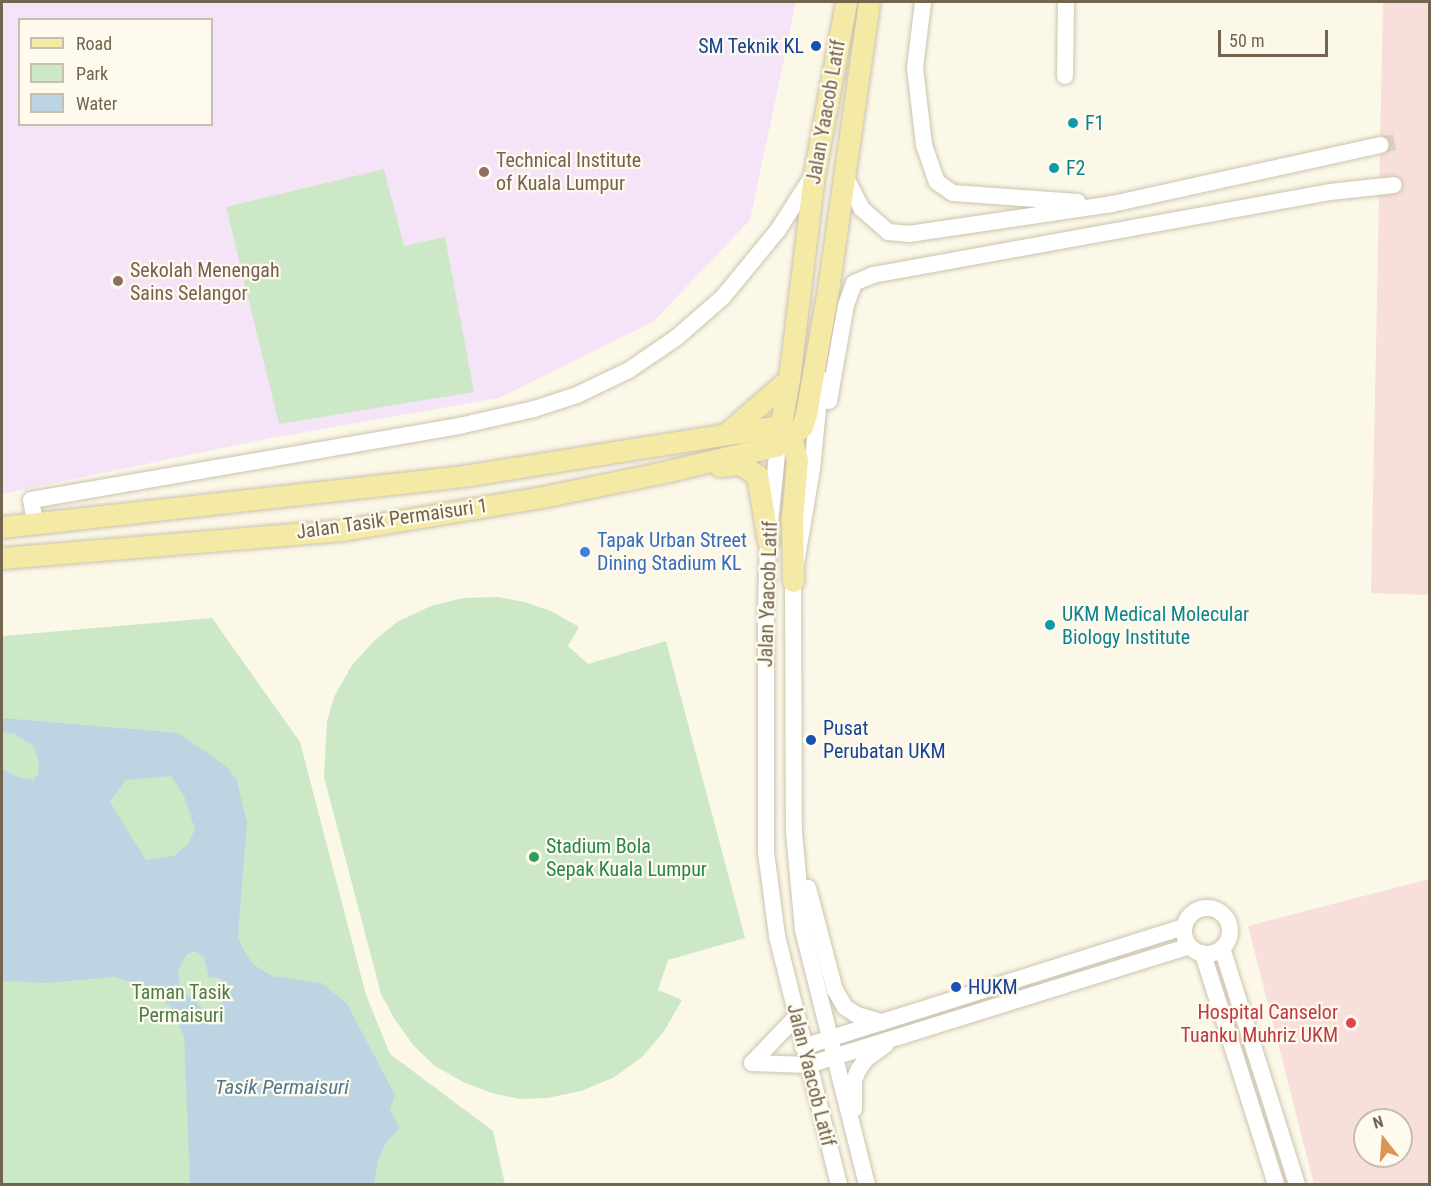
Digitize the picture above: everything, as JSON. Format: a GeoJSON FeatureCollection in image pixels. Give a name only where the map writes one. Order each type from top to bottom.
{"type":"FeatureCollection","features":[{"type":"Feature","properties":{"kind":"main road","name":"Jalan Yaacob Latif"},"geometry":{"type":"LineString","coordinates":[[783,435],[814,175],[846,2]]}},
{"type":"Feature","properties":{"kind":"main road","name":"Jalan Yaacob Latif"},"geometry":{"type":"LineString","coordinates":[[829,283],[869,2]]}},
{"type":"Feature","properties":{"kind":"main road"},"geometry":{"type":"LineString","coordinates":[[793,581],[792,518],[797,460],[783,435],[802,427],[806,414],[829,283]]}},
{"type":"Feature","properties":{"kind":"main road"},"geometry":{"type":"LineString","coordinates":[[727,434],[789,379]]}},
{"type":"Feature","properties":{"kind":"main road","name":"Jalan Tasik Permaisuri 1"},"geometry":{"type":"LineString","coordinates":[[2,527],[464,477],[727,434],[783,435]]}},
{"type":"Feature","properties":{"kind":"main road","name":"Jalan Tasik Permaisuri 1"},"geometry":{"type":"LineString","coordinates":[[2,558],[342,530],[471,509],[660,473],[783,435]]}},
{"type":"Feature","properties":{"kind":"main road"},"geometry":{"type":"LineString","coordinates":[[660,473],[740,464],[751,470],[757,475],[768,541]]}},
{"type":"Feature","properties":{"kind":"main road"},"geometry":{"type":"LineString","coordinates":[[464,477],[471,509]]}},
{"type":"Feature","properties":{"kind":"street"},"geometry":{"type":"LineString","coordinates":[[923,2],[915,68],[924,145],[937,182],[953,193],[1112,204]]}},
{"type":"Feature","properties":{"kind":"street"},"geometry":{"type":"LineString","coordinates":[[1065,76],[1066,2]]}},
{"type":"Feature","properties":{"kind":"street"},"geometry":{"type":"LineString","coordinates":[[844,174],[862,209],[888,232],[909,234],[1112,204],[1381,145]]}},
{"type":"Feature","properties":{"kind":"street"},"geometry":{"type":"LineString","coordinates":[[35,522],[31,500],[459,426],[534,409],[577,395],[628,370],[676,338],[723,297],[778,230],[814,175]]}},
{"type":"Feature","properties":{"kind":"street"},"geometry":{"type":"LineString","coordinates":[[812,469],[824,429],[846,305],[855,283],[873,275],[1283,200],[1394,185]]}},
{"type":"Feature","properties":{"kind":"street","name":"Jalan Yaacob Latif"},"geometry":{"type":"LineString","coordinates":[[829,283],[812,469],[793,581],[794,832],[803,930],[867,1185]]}},
{"type":"Feature","properties":{"kind":"street","name":"Jalan Yaacob Latif"},"geometry":{"type":"LineString","coordinates":[[783,435],[768,541],[765,662],[766,852],[776,925],[796,1017],[839,1185]]}},
{"type":"Feature","properties":{"kind":"street"},"geometry":{"type":"LineString","coordinates":[[794,832],[835,990],[845,1007],[857,1015],[882,1022]]}},
{"type":"Feature","properties":{"kind":"street"},"geometry":{"type":"LineString","coordinates":[[796,1017],[752,1063],[808,1065],[1196,950],[1210,954],[1222,948],[1230,931],[1225,918],[1220,913],[1206,909],[1198,910],[1187,920],[1184,927],[803,1047]]}},
{"type":"Feature","properties":{"kind":"street"},"geometry":{"type":"LineString","coordinates":[[1184,927],[1196,950],[1276,1185]]}},
{"type":"Feature","properties":{"kind":"street"},"geometry":{"type":"LineString","coordinates":[[1222,948],[1297,1185]]}},
{"type":"Feature","properties":{"kind":"street"},"geometry":{"type":"LineString","coordinates":[[854,1131],[853,1092],[857,1075],[866,1059],[893,1039]]}},
{"type":"Feature","properties":{"kind":"shaded area","name":"Technical Institute of Kuala Lumpur"},"geometry":{"type":"Polygon","coordinates":[[[2,2],[796,2],[750,220],[653,322],[499,398],[271,438],[2,494],[2,2]]]}},
{"type":"Feature","properties":{"kind":"shaded area"},"geometry":{"type":"Polygon","coordinates":[[[1383,2],[1429,2],[1429,595],[1371,593],[1383,2]]]}},
{"type":"Feature","properties":{"kind":"shaded area","name":"Hospital Canselor Tuanku Muhriz UKM"},"geometry":{"type":"Polygon","coordinates":[[[1429,879],[1429,1184],[1314,1184],[1248,926],[1429,879]]]}},
{"type":"Feature","properties":{"kind":"green space"},"geometry":{"type":"Polygon","coordinates":[[[384,169],[404,246],[445,237],[474,392],[279,424],[226,207],[384,169]]]}},
{"type":"Feature","properties":{"kind":"green space","name":"Stadium Bola Sepak Kuala Lumpur"},"geometry":{"type":"Polygon","coordinates":[[[497,597],[525,602],[553,612],[579,627],[568,646],[588,664],[666,641],[745,938],[668,960],[658,990],[682,1000],[664,1031],[642,1057],[613,1078],[581,1091],[547,1098],[519,1099],[492,1093],[465,1083],[435,1066],[413,1045],[394,1018],[381,994],[324,777],[327,721],[335,695],[352,665],[373,642],[397,622],[431,606],[463,598],[497,597]]]}},
{"type":"Feature","properties":{"kind":"green space","name":"Taman Tasik Permaisuri"},"geometry":{"type":"Polygon","coordinates":[[[212,618],[300,742],[366,995],[390,1054],[493,1131],[505,1184],[2,1184],[2,636],[212,618]]]}},
{"type":"Feature","properties":{"kind":"water","name":"Tasik Permaisuri"},"geometry":{"type":"Polygon","coordinates":[[[2,718],[178,733],[226,766],[237,780],[247,823],[238,936],[244,951],[254,965],[272,976],[322,983],[347,1004],[395,1095],[390,1110],[400,1128],[386,1143],[379,1157],[374,1184],[190,1184],[184,1036],[170,1006],[144,985],[113,977],[48,983],[2,981],[2,769],[18,777],[33,780],[38,774],[39,763],[34,747],[15,734],[3,732],[2,736],[2,718]],[[171,776],[126,780],[110,802],[146,860],[174,856],[188,844],[195,829],[184,796],[171,776]],[[195,951],[186,955],[178,972],[180,988],[209,1014],[221,1008],[222,1000],[231,997],[220,978],[209,977],[204,957],[195,951]]]}},
{"type":"Feature","properties":{"kind":"tunnel"},"geometry":{"type":"LineString","coordinates":[[1381,145],[1395,142]]}},
{"type":"Feature","properties":{"kind":"place","name":"SM Teknik KL"},"geometry":{"type":"Point","coordinates":[816,46]}},
{"type":"Feature","properties":{"kind":"place","name":"F1"},"geometry":{"type":"Point","coordinates":[1073,123]}},
{"type":"Feature","properties":{"kind":"place","name":"F2"},"geometry":{"type":"Point","coordinates":[1054,168]}},
{"type":"Feature","properties":{"kind":"place","name":"Technical Institute of Kuala Lumpur"},"geometry":{"type":"Point","coordinates":[484,172]}},
{"type":"Feature","properties":{"kind":"place","name":"Sekolah Menengah Sains Selangor"},"geometry":{"type":"Point","coordinates":[118,281]}},
{"type":"Feature","properties":{"kind":"place","name":"Tapak Urban Street Dining Stadium KL"},"geometry":{"type":"Point","coordinates":[585,552]}},
{"type":"Feature","properties":{"kind":"place","name":"UKM Medical Molecular Biology Institute"},"geometry":{"type":"Point","coordinates":[1050,625]}},
{"type":"Feature","properties":{"kind":"place","name":"Pusat Perubatan UKM"},"geometry":{"type":"Point","coordinates":[811,740]}},
{"type":"Feature","properties":{"kind":"place","name":"Stadium Bola Sepak Kuala Lumpur"},"geometry":{"type":"Point","coordinates":[534,857]}},
{"type":"Feature","properties":{"kind":"place","name":"HUKM"},"geometry":{"type":"Point","coordinates":[956,987]}},
{"type":"Feature","properties":{"kind":"place","name":"Hospital Canselor Tuanku Muhriz UKM"},"geometry":{"type":"Point","coordinates":[1351,1023]}}]}
